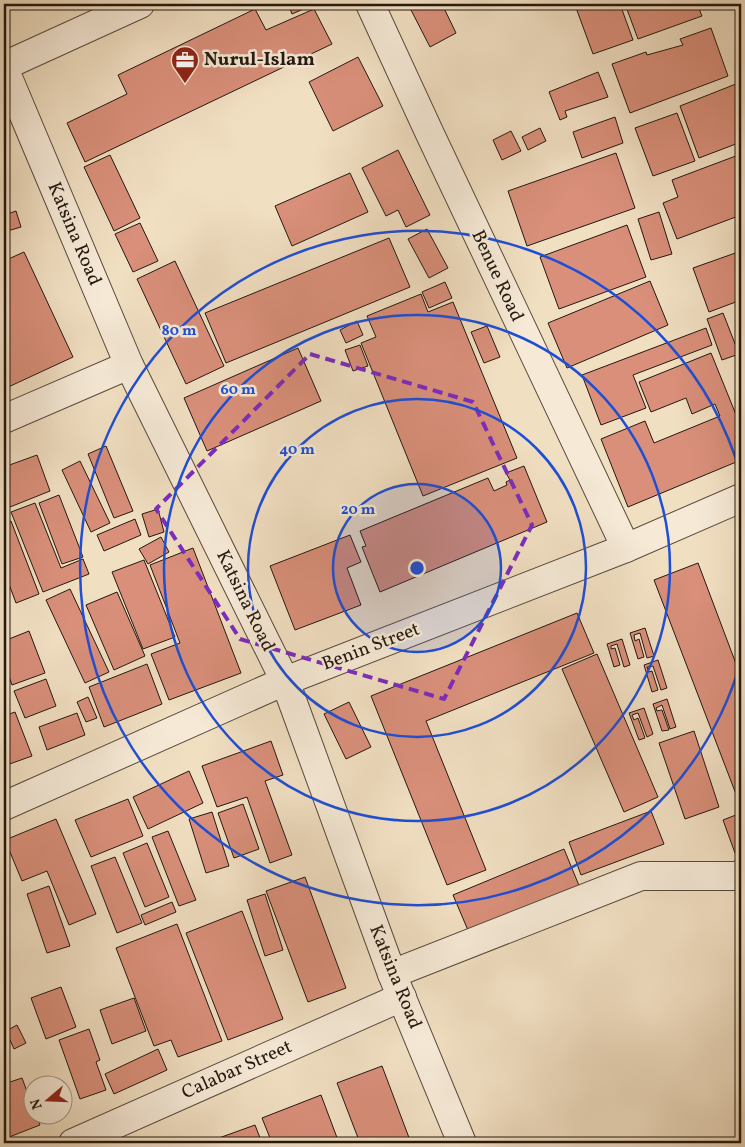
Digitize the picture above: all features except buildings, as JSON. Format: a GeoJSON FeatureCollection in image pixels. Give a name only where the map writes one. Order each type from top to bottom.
{"type":"FeatureCollection","features":[{"type":"Feature","properties":{"kind":"street"},"geometry":{"type":"LineString","coordinates":[[4,67],[140,4]]}},
{"type":"Feature","properties":{"kind":"street","name":"Benue Road"},"geometry":{"type":"LineString","coordinates":[[370,4],[626,548]]}},
{"type":"Feature","properties":{"kind":"street","name":"Katsina Road"},"geometry":{"type":"LineString","coordinates":[[4,67],[129,365],[285,681],[397,986],[462,1143]]}},
{"type":"Feature","properties":{"kind":"street"},"geometry":{"type":"LineString","coordinates":[[4,419],[129,365]]}},
{"type":"Feature","properties":{"kind":"street","name":"Benin Street"},"geometry":{"type":"LineString","coordinates":[[4,806],[285,681],[626,548],[741,498]]}},
{"type":"Feature","properties":{"kind":"street","name":"Calabar Street"},"geometry":{"type":"LineString","coordinates":[[73,1143],[397,986],[641,876],[737,876],[741,874]]}},
{"type":"Feature","properties":{"kind":"highlighted area"},"geometry":{"type":"Polygon","coordinates":[[[310,354],[473,402],[532,525],[444,699],[240,639],[156,509],[310,354]]]}},
{"type":"Feature","properties":{"kind":"place","name":"Nurul-Islam"},"geometry":{"type":"Point","coordinates":[185,84]}}]}
